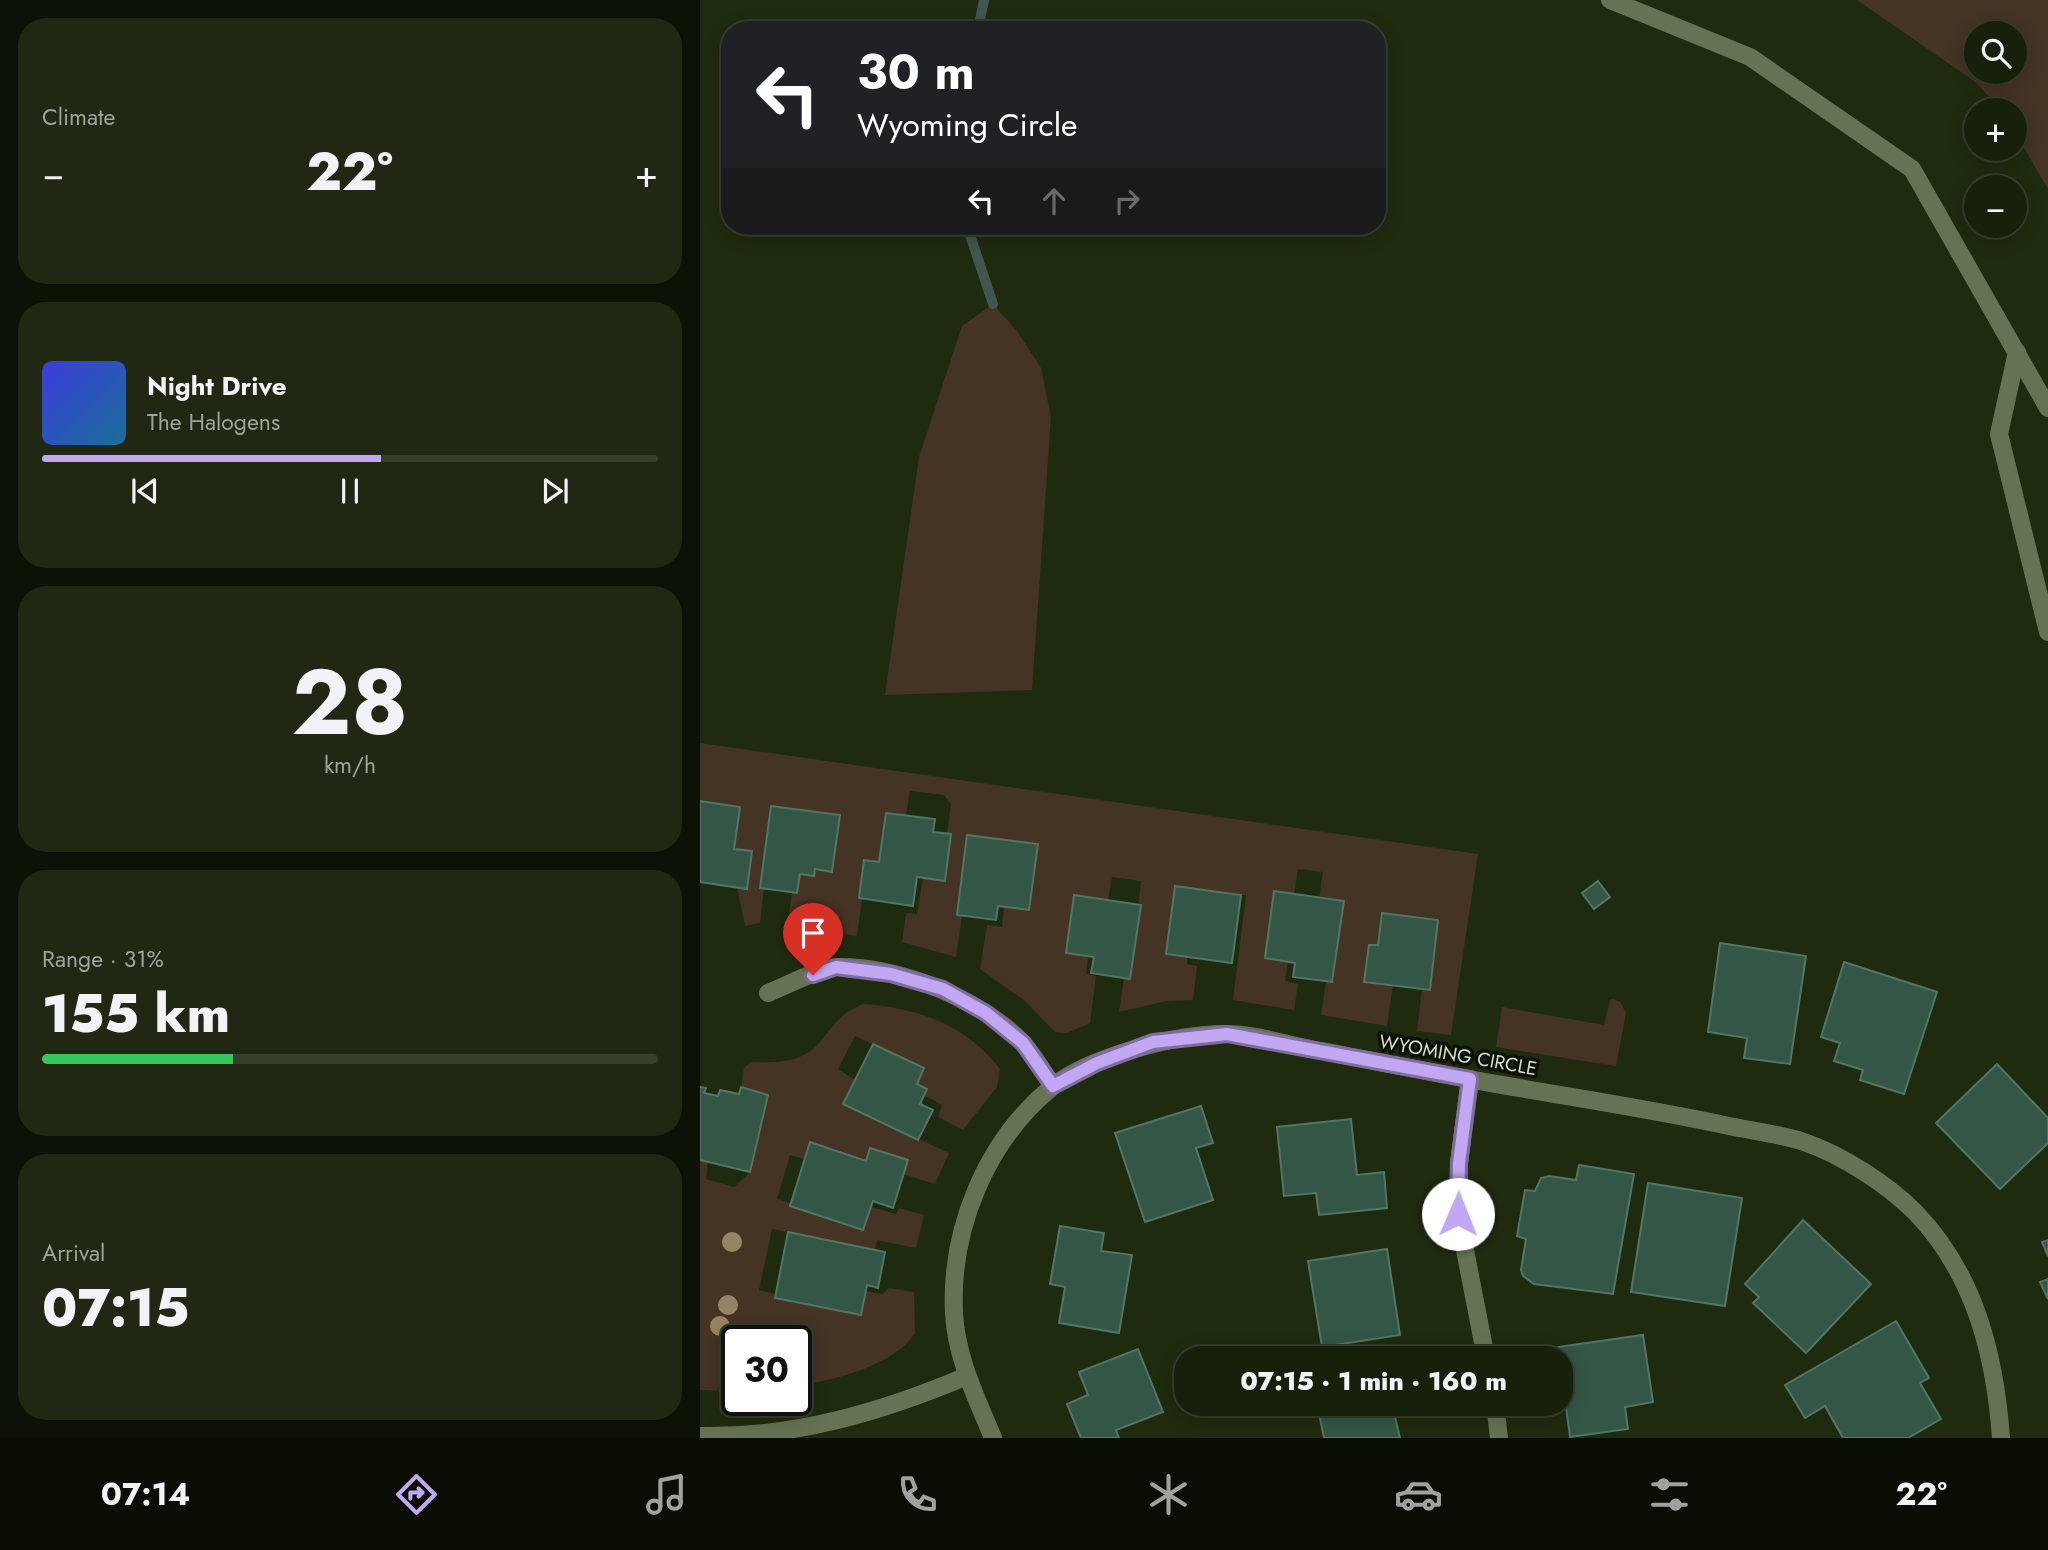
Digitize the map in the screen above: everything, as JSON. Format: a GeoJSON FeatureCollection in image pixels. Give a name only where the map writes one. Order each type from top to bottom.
{"type":"FeatureCollection","features":[{"type":"Feature","properties":{"kind":"street"},"geometry":{"type":"LineString","coordinates":[[1610,0],[1750,57],[1912,169],[2048,408]]}},
{"type":"Feature","properties":{"kind":"street"},"geometry":{"type":"LineString","coordinates":[[2017,352],[1999,434],[2048,632]]}},
{"type":"Feature","properties":{"kind":"street"},"geometry":{"type":"LineString","coordinates":[[768,993],[836,967],[891,974],[943,989],[986,1013],[1023,1043],[1053,1086]]}},
{"type":"Feature","properties":{"kind":"street","name":"WYOMING CIRCLE"},"geometry":{"type":"LineString","coordinates":[[993,1438],[967,1376],[954,1317],[955,1262],[970,1203],[987,1166],[1022,1118],[1053,1086],[1097,1063],[1153,1042],[1227,1034],[1629,1105],[1805,1143],[1884,1188],[1913,1210],[1947,1250],[1966,1284],[1987,1341],[1998,1396],[2001,1438]]}},
{"type":"Feature","properties":{"kind":"street"},"geometry":{"type":"LineString","coordinates":[[1470,1079],[1459,1163],[1458,1214],[1484,1346]]}},
{"type":"Feature","properties":{"kind":"street"},"geometry":{"type":"LineString","coordinates":[[700,1436],[788,1432],[837,1421],[967,1376]]}},
{"type":"Feature","properties":{"kind":"street"},"geometry":{"type":"LineString","coordinates":[[1496,1416],[1499,1438]]}},
{"type":"Feature","properties":{"kind":"shaded area"},"geometry":{"type":"Polygon","coordinates":[[[1857,0],[2048,0],[2048,189],[2027,153],[2027,98],[1990,98],[1977,84],[2027,84],[2027,21],[1964,21],[1964,74],[1857,0]]]}},
{"type":"Feature","properties":{"kind":"shaded area"},"geometry":{"type":"Polygon","coordinates":[[[993,304],[1017,331],[1041,368],[1051,417],[1032,690],[885,695],[919,457],[962,326],[993,304]]]}},
{"type":"Feature","properties":{"kind":"shaded area"},"geometry":{"type":"Polygon","coordinates":[[[700,743],[1478,854],[1451,1035],[1417,1031],[1422,989],[1430,990],[1437,920],[1382,913],[1378,945],[1369,945],[1365,982],[1393,985],[1387,1026],[1321,1015],[1326,982],[1332,982],[1344,901],[1319,898],[1323,872],[1298,869],[1294,894],[1274,892],[1265,958],[1288,962],[1285,981],[1298,984],[1294,1010],[1233,1000],[1246,895],[1175,886],[1166,953],[1187,957],[1187,964],[1197,966],[1193,1000],[1166,1001],[1119,1012],[1124,978],[1130,978],[1141,881],[1112,877],[1108,900],[1075,895],[1088,956],[1086,974],[1096,976],[1090,1023],[1067,1033],[1055,1032],[1025,1001],[980,969],[987,925],[1002,927],[1004,907],[1029,909],[1037,844],[968,835],[957,915],[962,916],[956,957],[902,942],[906,913],[917,914],[923,878],[945,880],[951,835],[947,834],[951,804],[944,795],[910,791],[906,815],[886,813],[879,862],[859,898],[862,899],[857,936],[787,926],[792,893],[797,893],[800,874],[814,876],[815,869],[832,871],[839,816],[771,806],[760,888],[764,889],[760,923],[745,926],[737,887],[700,882],[700,743]]]}},
{"type":"Feature","properties":{"kind":"shaded area"},"geometry":{"type":"Polygon","coordinates":[[[1610,1000],[1620,1002],[1626,1013],[1616,1066],[1496,1047],[1502,1007],[1604,1025],[1610,1000]]]}},
{"type":"Feature","properties":{"kind":"shaded area"},"geometry":{"type":"Polygon","coordinates":[[[863,1004],[903,1010],[921,1014],[956,1030],[972,1040],[1000,1069],[997,1087],[963,1130],[938,1117],[942,1105],[924,1095],[927,1089],[917,1084],[924,1068],[855,1036],[838,1069],[855,1080],[844,1104],[949,1153],[935,1184],[903,1174],[870,1149],[866,1161],[810,1143],[805,1159],[790,1155],[777,1199],[791,1203],[790,1206],[863,1230],[871,1207],[896,1214],[899,1208],[924,1215],[916,1248],[877,1240],[875,1250],[772,1229],[759,1290],[775,1294],[775,1298],[860,1315],[866,1291],[882,1294],[889,1288],[914,1292],[915,1333],[906,1344],[878,1363],[812,1383],[812,1325],[721,1325],[721,1391],[700,1390],[700,1160],[708,1162],[706,1179],[734,1187],[750,1172],[768,1095],[741,1087],[744,1068],[751,1062],[778,1062],[804,1055],[818,1044],[842,1016],[863,1004]]]}},
{"type":"Feature","properties":{"kind":"building"},"geometry":{"type":"Polygon","coordinates":[[[700,801],[740,807],[734,849],[752,851],[747,889],[700,882],[700,801]]]}},
{"type":"Feature","properties":{"kind":"building"},"geometry":{"type":"Polygon","coordinates":[[[771,806],[840,815],[832,872],[815,869],[814,876],[800,874],[797,893],[760,888],[771,806]]]}},
{"type":"Feature","properties":{"kind":"building"},"geometry":{"type":"Polygon","coordinates":[[[886,813],[935,819],[933,832],[951,834],[945,881],[917,877],[913,906],[859,898],[864,860],[879,862],[886,813]]]}},
{"type":"Feature","properties":{"kind":"building"},"geometry":{"type":"Polygon","coordinates":[[[967,835],[1038,844],[1029,910],[998,906],[996,920],[957,915],[967,835]]]}},
{"type":"Feature","properties":{"kind":"building"},"geometry":{"type":"Polygon","coordinates":[[[1598,881],[1610,897],[1594,909],[1582,893],[1598,881]]]}},
{"type":"Feature","properties":{"kind":"building"},"geometry":{"type":"Polygon","coordinates":[[[1175,886],[1241,895],[1232,963],[1166,954],[1175,886]]]}},
{"type":"Feature","properties":{"kind":"building"},"geometry":{"type":"Polygon","coordinates":[[[1274,891],[1344,901],[1332,982],[1293,977],[1295,963],[1265,958],[1274,891]]]}},
{"type":"Feature","properties":{"kind":"building"},"geometry":{"type":"Polygon","coordinates":[[[1074,895],[1141,905],[1130,979],[1091,973],[1094,957],[1066,953],[1074,895]]]}},
{"type":"Feature","properties":{"kind":"building"},"geometry":{"type":"Polygon","coordinates":[[[1382,913],[1438,920],[1430,990],[1364,982],[1369,945],[1378,945],[1382,913]]]}},
{"type":"Feature","properties":{"kind":"building"},"geometry":{"type":"Polygon","coordinates":[[[1720,943],[1806,956],[1790,1064],[1744,1058],[1747,1038],[1708,1032],[1720,943]]]}},
{"type":"Feature","properties":{"kind":"building"},"geometry":{"type":"Polygon","coordinates":[[[1844,962],[1937,992],[1904,1094],[1860,1080],[1863,1070],[1834,1061],[1840,1043],[1821,1037],[1844,962]]]}},
{"type":"Feature","properties":{"kind":"building"},"geometry":{"type":"Polygon","coordinates":[[[873,1044],[924,1068],[917,1084],[927,1089],[920,1104],[933,1110],[918,1140],[843,1104],[873,1044]]]}},
{"type":"Feature","properties":{"kind":"building"},"geometry":{"type":"Polygon","coordinates":[[[1997,1064],[2048,1118],[2048,1143],[2000,1189],[1936,1123],[1997,1064]]]}},
{"type":"Feature","properties":{"kind":"building"},"geometry":{"type":"Polygon","coordinates":[[[700,1087],[706,1088],[704,1093],[718,1096],[720,1090],[739,1094],[741,1087],[768,1095],[750,1172],[700,1160],[700,1087]]]}},
{"type":"Feature","properties":{"kind":"building"},"geometry":{"type":"Polygon","coordinates":[[[1201,1106],[1213,1143],[1196,1148],[1213,1200],[1145,1222],[1115,1133],[1201,1106]]]}},
{"type":"Feature","properties":{"kind":"building"},"geometry":{"type":"Polygon","coordinates":[[[1351,1119],[1357,1175],[1384,1172],[1387,1208],[1319,1215],[1316,1193],[1284,1196],[1277,1127],[1351,1119]]]}},
{"type":"Feature","properties":{"kind":"building"},"geometry":{"type":"Polygon","coordinates":[[[810,1142],[866,1161],[870,1148],[908,1160],[893,1208],[873,1201],[863,1230],[790,1206],[810,1142]]]}},
{"type":"Feature","properties":{"kind":"building"},"geometry":{"type":"Polygon","coordinates":[[[1579,1165],[1634,1174],[1613,1294],[1534,1284],[1523,1276],[1521,1270],[1526,1239],[1517,1236],[1525,1190],[1535,1191],[1541,1178],[1549,1176],[1576,1180],[1579,1165]]]}},
{"type":"Feature","properties":{"kind":"building"},"geometry":{"type":"Polygon","coordinates":[[[1648,1183],[1742,1198],[1725,1306],[1631,1292],[1648,1183]]]}},
{"type":"Feature","properties":{"kind":"building"},"geometry":{"type":"Polygon","coordinates":[[[1803,1220],[1871,1284],[1806,1353],[1753,1303],[1759,1297],[1745,1284],[1803,1220]]]}},
{"type":"Feature","properties":{"kind":"building"},"geometry":{"type":"Polygon","coordinates":[[[1060,1226],[1104,1233],[1101,1251],[1132,1255],[1119,1333],[1059,1323],[1065,1287],[1050,1284],[1060,1226]]]}},
{"type":"Feature","properties":{"kind":"building"},"geometry":{"type":"Polygon","coordinates":[[[788,1232],[885,1252],[878,1288],[867,1285],[861,1315],[775,1298],[788,1232]]]}},
{"type":"Feature","properties":{"kind":"building"},"geometry":{"type":"Polygon","coordinates":[[[2048,1240],[2048,1256],[2042,1242],[2048,1240]]]}},
{"type":"Feature","properties":{"kind":"building"},"geometry":{"type":"Polygon","coordinates":[[[1387,1249],[1400,1335],[1322,1346],[1308,1261],[1387,1249]]]}},
{"type":"Feature","properties":{"kind":"building"},"geometry":{"type":"Polygon","coordinates":[[[2048,1279],[2048,1299],[2040,1282],[2048,1279]]]}},
{"type":"Feature","properties":{"kind":"building"},"geometry":{"type":"Polygon","coordinates":[[[1896,1321],[1929,1378],[1920,1383],[1941,1419],[1908,1438],[1843,1438],[1825,1406],[1805,1418],[1785,1385],[1896,1321]]]}},
{"type":"Feature","properties":{"kind":"building"},"geometry":{"type":"Polygon","coordinates":[[[1643,1335],[1653,1402],[1625,1407],[1628,1429],[1570,1437],[1567,1416],[1573,1416],[1573,1346],[1565,1346],[1643,1335]]]}},
{"type":"Feature","properties":{"kind":"building"},"geometry":{"type":"Polygon","coordinates":[[[1138,1349],[1163,1412],[1116,1430],[1119,1438],[1081,1438],[1067,1404],[1088,1395],[1079,1372],[1138,1349]]]}},
{"type":"Feature","properties":{"kind":"building"},"geometry":{"type":"Polygon","coordinates":[[[1319,1416],[1395,1416],[1400,1438],[1324,1438],[1319,1416]]]}},
{"type":"Feature","properties":{"kind":"waterway"},"geometry":{"type":"LineString","coordinates":[[980,21],[984,0]]}},
{"type":"Feature","properties":{"kind":"waterway"},"geometry":{"type":"LineString","coordinates":[[970,235],[993,304]]}},
{"type":"Feature","properties":{"kind":"route"},"geometry":{"type":"LineString","coordinates":[[813,975],[836,967],[891,974],[943,989],[986,1013],[1023,1043],[1053,1086],[1097,1063],[1153,1042],[1227,1034],[1470,1079],[1459,1163],[1458,1214]]}}]}
